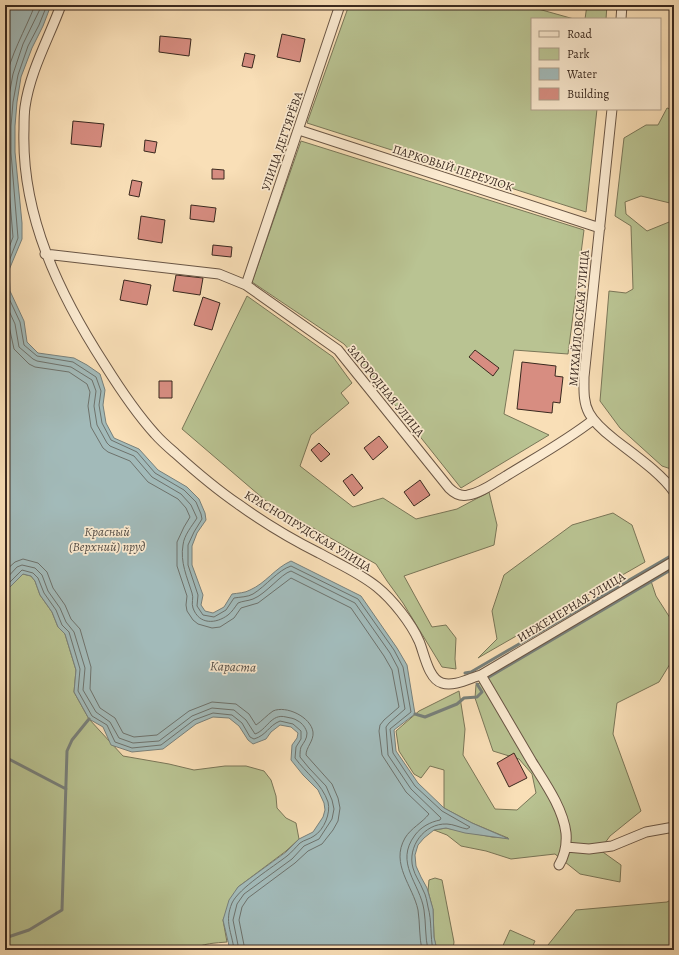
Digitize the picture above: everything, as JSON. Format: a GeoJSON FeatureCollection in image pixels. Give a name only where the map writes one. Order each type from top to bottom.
{"type":"FeatureCollection","features":[{"type":"Feature","properties":{"kind":"street","name":"КРАСНОПРУДСКАЯ УЛИЦА"},"geometry":{"type":"LineString","coordinates":[[61,5],[31,80],[25,107],[23,146],[25,172],[45,254],[71,310],[91,344],[130,404],[156,435],[194,470],[260,520],[360,575],[379,588],[403,615],[418,640],[436,680],[443,683],[453,683],[481,675]]}},
{"type":"Feature","properties":{"kind":"street","name":"УЛИЦА ДЕГТЯРЁВА"},"geometry":{"type":"LineString","coordinates":[[246,285],[340,5]]}},
{"type":"Feature","properties":{"kind":"street"},"geometry":{"type":"LineString","coordinates":[[620,18],[622,5]]}},
{"type":"Feature","properties":{"kind":"street","name":"МИХАЙЛОВСКАЯ УЛИЦА"},"geometry":{"type":"LineString","coordinates":[[612,110],[584,377],[585,403],[593,420],[662,479],[674,492]]}},
{"type":"Feature","properties":{"kind":"street","name":"ПАРКОВЫЙ ПЕРЕУЛОК"},"geometry":{"type":"LineString","coordinates":[[299,130],[600,228]]}},
{"type":"Feature","properties":{"kind":"street","name":"ЗАГОРОДНАЯ УЛИЦА"},"geometry":{"type":"LineString","coordinates":[[45,254],[219,274],[246,285],[338,350],[449,488],[459,495],[467,496],[481,490],[526,464],[580,430],[593,420]]}},
{"type":"Feature","properties":{"kind":"street","name":"ИНЖЕНЕРНАЯ УЛИЦА"},"geometry":{"type":"LineString","coordinates":[[481,675],[674,561]]}},
{"type":"Feature","properties":{"kind":"street"},"geometry":{"type":"LineString","coordinates":[[481,675],[552,796],[562,819],[566,832],[566,847],[564,856],[559,865]]}},
{"type":"Feature","properties":{"kind":"street"},"geometry":{"type":"LineString","coordinates":[[566,847],[589,848],[612,846],[646,832],[674,827]]}},
{"type":"Feature","properties":{"kind":"green space"},"geometry":{"type":"Polygon","coordinates":[[[349,5],[524,5],[570,18],[531,18],[531,110],[597,110],[586,212],[307,123],[349,5]]]}},
{"type":"Feature","properties":{"kind":"green space"},"geometry":{"type":"Polygon","coordinates":[[[587,5],[607,5],[606,18],[585,18],[587,5]]]}},
{"type":"Feature","properties":{"kind":"green space"},"geometry":{"type":"Polygon","coordinates":[[[667,108],[674,110],[674,204],[641,196],[625,202],[626,214],[647,231],[674,220],[674,470],[662,466],[620,428],[600,401],[609,291],[626,293],[633,289],[631,226],[615,216],[624,138],[646,125],[658,125],[667,108]]]}},
{"type":"Feature","properties":{"kind":"green space"},"geometry":{"type":"Polygon","coordinates":[[[301,141],[584,230],[568,354],[514,350],[504,414],[549,435],[461,488],[367,370],[344,344],[252,282],[301,141]]]}},
{"type":"Feature","properties":{"kind":"green space"},"geometry":{"type":"Polygon","coordinates":[[[247,296],[333,357],[352,383],[341,393],[349,403],[311,435],[300,466],[353,507],[383,498],[416,519],[457,509],[489,492],[497,525],[494,545],[404,576],[432,627],[446,625],[456,638],[456,669],[442,667],[403,603],[376,564],[266,501],[182,429],[247,296]]]}},
{"type":"Feature","properties":{"kind":"green space"},"geometry":{"type":"Polygon","coordinates":[[[613,513],[632,525],[645,562],[478,658],[497,639],[492,611],[504,575],[572,525],[613,513]]]}},
{"type":"Feature","properties":{"kind":"green space"},"geometry":{"type":"Polygon","coordinates":[[[23,574],[31,576],[35,581],[40,595],[52,612],[58,627],[65,634],[76,670],[74,692],[89,719],[123,756],[194,770],[225,766],[246,766],[264,771],[271,780],[276,796],[277,808],[286,818],[296,823],[299,839],[286,851],[238,887],[223,920],[227,942],[205,945],[193,950],[5,950],[5,592],[23,574]]]}},
{"type":"Feature","properties":{"kind":"green space"},"geometry":{"type":"Polygon","coordinates":[[[651,581],[656,596],[674,624],[673,659],[659,682],[617,703],[613,734],[641,811],[610,836],[600,850],[621,865],[620,882],[580,874],[555,854],[511,859],[486,851],[461,846],[447,835],[434,830],[446,828],[492,837],[508,838],[472,823],[444,808],[444,770],[430,766],[421,778],[414,774],[399,751],[396,731],[419,711],[459,691],[465,729],[463,755],[495,809],[517,810],[536,793],[532,774],[519,759],[493,751],[475,698],[476,685],[651,581]]]}},
{"type":"Feature","properties":{"kind":"green space"},"geometry":{"type":"Polygon","coordinates":[[[435,878],[442,880],[454,942],[453,950],[437,950],[434,938],[433,910],[428,891],[429,880],[435,878]]]}},
{"type":"Feature","properties":{"kind":"green space"},"geometry":{"type":"Polygon","coordinates":[[[674,898],[674,950],[544,950],[576,910],[667,902],[674,898]]]}},
{"type":"Feature","properties":{"kind":"green space"},"geometry":{"type":"Polygon","coordinates":[[[510,930],[535,941],[531,950],[501,950],[510,930]]]}},
{"type":"Feature","properties":{"kind":"water","name":"Красный (Верхний) пруд"},"geometry":{"type":"Polygon","coordinates":[[[5,5],[51,5],[21,77],[15,126],[15,152],[22,223],[22,239],[9,270],[10,291],[24,321],[27,342],[38,353],[74,358],[100,374],[105,390],[103,405],[106,423],[114,438],[139,449],[158,470],[187,487],[199,499],[205,513],[206,520],[197,533],[192,546],[192,565],[203,595],[201,605],[205,611],[213,613],[224,607],[232,594],[246,592],[256,587],[291,561],[361,596],[397,648],[407,665],[415,714],[394,730],[396,751],[418,783],[444,808],[472,823],[509,839],[465,833],[446,828],[434,830],[418,845],[415,855],[416,866],[427,888],[433,909],[434,937],[437,950],[230,950],[223,920],[229,900],[238,887],[286,852],[299,839],[313,832],[323,817],[325,810],[324,803],[318,790],[291,760],[292,745],[297,738],[298,733],[291,727],[280,725],[271,732],[266,739],[253,744],[248,740],[239,726],[229,718],[213,717],[196,724],[163,749],[132,752],[111,745],[103,727],[89,719],[74,692],[76,670],[65,634],[58,627],[52,612],[40,595],[35,581],[31,576],[23,574],[5,592],[5,5]]]}},
{"type":"Feature","properties":{"kind":"building"},"geometry":{"type":"Polygon","coordinates":[[[282,34],[305,39],[300,62],[277,57],[282,34]]]}},
{"type":"Feature","properties":{"kind":"building"},"geometry":{"type":"Polygon","coordinates":[[[160,36],[191,39],[189,56],[159,52],[160,36]]]}},
{"type":"Feature","properties":{"kind":"building"},"geometry":{"type":"Polygon","coordinates":[[[245,53],[255,55],[252,68],[242,66],[245,53]]]}},
{"type":"Feature","properties":{"kind":"building"},"geometry":{"type":"Polygon","coordinates":[[[73,121],[104,124],[101,147],[71,144],[73,121]]]}},
{"type":"Feature","properties":{"kind":"building"},"geometry":{"type":"Polygon","coordinates":[[[145,140],[157,142],[155,153],[144,151],[145,140]]]}},
{"type":"Feature","properties":{"kind":"building"},"geometry":{"type":"Polygon","coordinates":[[[212,169],[224,170],[224,179],[212,179],[212,169]]]}},
{"type":"Feature","properties":{"kind":"building"},"geometry":{"type":"Polygon","coordinates":[[[132,180],[142,182],[139,197],[129,195],[132,180]]]}},
{"type":"Feature","properties":{"kind":"building"},"geometry":{"type":"Polygon","coordinates":[[[191,205],[216,208],[214,222],[190,219],[191,205]]]}},
{"type":"Feature","properties":{"kind":"building"},"geometry":{"type":"Polygon","coordinates":[[[141,216],[165,220],[162,243],[138,239],[141,216]]]}},
{"type":"Feature","properties":{"kind":"building"},"geometry":{"type":"Polygon","coordinates":[[[213,245],[232,247],[231,257],[212,255],[213,245]]]}},
{"type":"Feature","properties":{"kind":"building"},"geometry":{"type":"Polygon","coordinates":[[[176,275],[203,278],[200,295],[173,291],[176,275]]]}},
{"type":"Feature","properties":{"kind":"building"},"geometry":{"type":"Polygon","coordinates":[[[124,280],[151,285],[147,305],[120,300],[124,280]]]}},
{"type":"Feature","properties":{"kind":"building"},"geometry":{"type":"Polygon","coordinates":[[[203,297],[220,303],[212,330],[194,325],[203,297]]]}},
{"type":"Feature","properties":{"kind":"building"},"geometry":{"type":"Polygon","coordinates":[[[475,350],[499,368],[493,376],[469,357],[475,350]]]}},
{"type":"Feature","properties":{"kind":"building"},"geometry":{"type":"Polygon","coordinates":[[[522,362],[556,366],[555,376],[563,377],[560,403],[553,402],[552,413],[517,409],[522,362]]]}},
{"type":"Feature","properties":{"kind":"building"},"geometry":{"type":"Polygon","coordinates":[[[159,381],[172,381],[172,398],[159,398],[159,381]]]}},
{"type":"Feature","properties":{"kind":"building"},"geometry":{"type":"Polygon","coordinates":[[[379,436],[388,447],[373,460],[364,448],[379,436]]]}},
{"type":"Feature","properties":{"kind":"building"},"geometry":{"type":"Polygon","coordinates":[[[319,443],[330,454],[321,462],[311,450],[319,443]]]}},
{"type":"Feature","properties":{"kind":"building"},"geometry":{"type":"Polygon","coordinates":[[[352,474],[363,488],[354,496],[343,481],[352,474]]]}},
{"type":"Feature","properties":{"kind":"building"},"geometry":{"type":"Polygon","coordinates":[[[420,480],[430,495],[414,506],[404,492],[420,480]]]}},
{"type":"Feature","properties":{"kind":"building"},"geometry":{"type":"Polygon","coordinates":[[[514,753],[527,778],[509,787],[497,763],[514,753]]]}},
{"type":"Feature","properties":{"kind":"waterway"},"geometry":{"type":"LineString","coordinates":[[465,673],[471,672],[674,554]]}},
{"type":"Feature","properties":{"kind":"waterway"},"geometry":{"type":"LineString","coordinates":[[489,677],[674,568]]}},
{"type":"Feature","properties":{"kind":"waterway"},"geometry":{"type":"LineString","coordinates":[[415,714],[425,717],[457,704],[464,698],[477,697],[482,692],[477,684]]}},
{"type":"Feature","properties":{"kind":"waterway"},"geometry":{"type":"LineString","coordinates":[[5,938],[29,930],[62,910],[67,751],[72,740],[89,719]]}},
{"type":"Feature","properties":{"kind":"waterway"},"geometry":{"type":"LineString","coordinates":[[5,757],[66,789]]}},
{"type":"Feature","properties":{"kind":"water label","name":"Караста"},"geometry":{"type":"Point","coordinates":[233,666]}}]}
